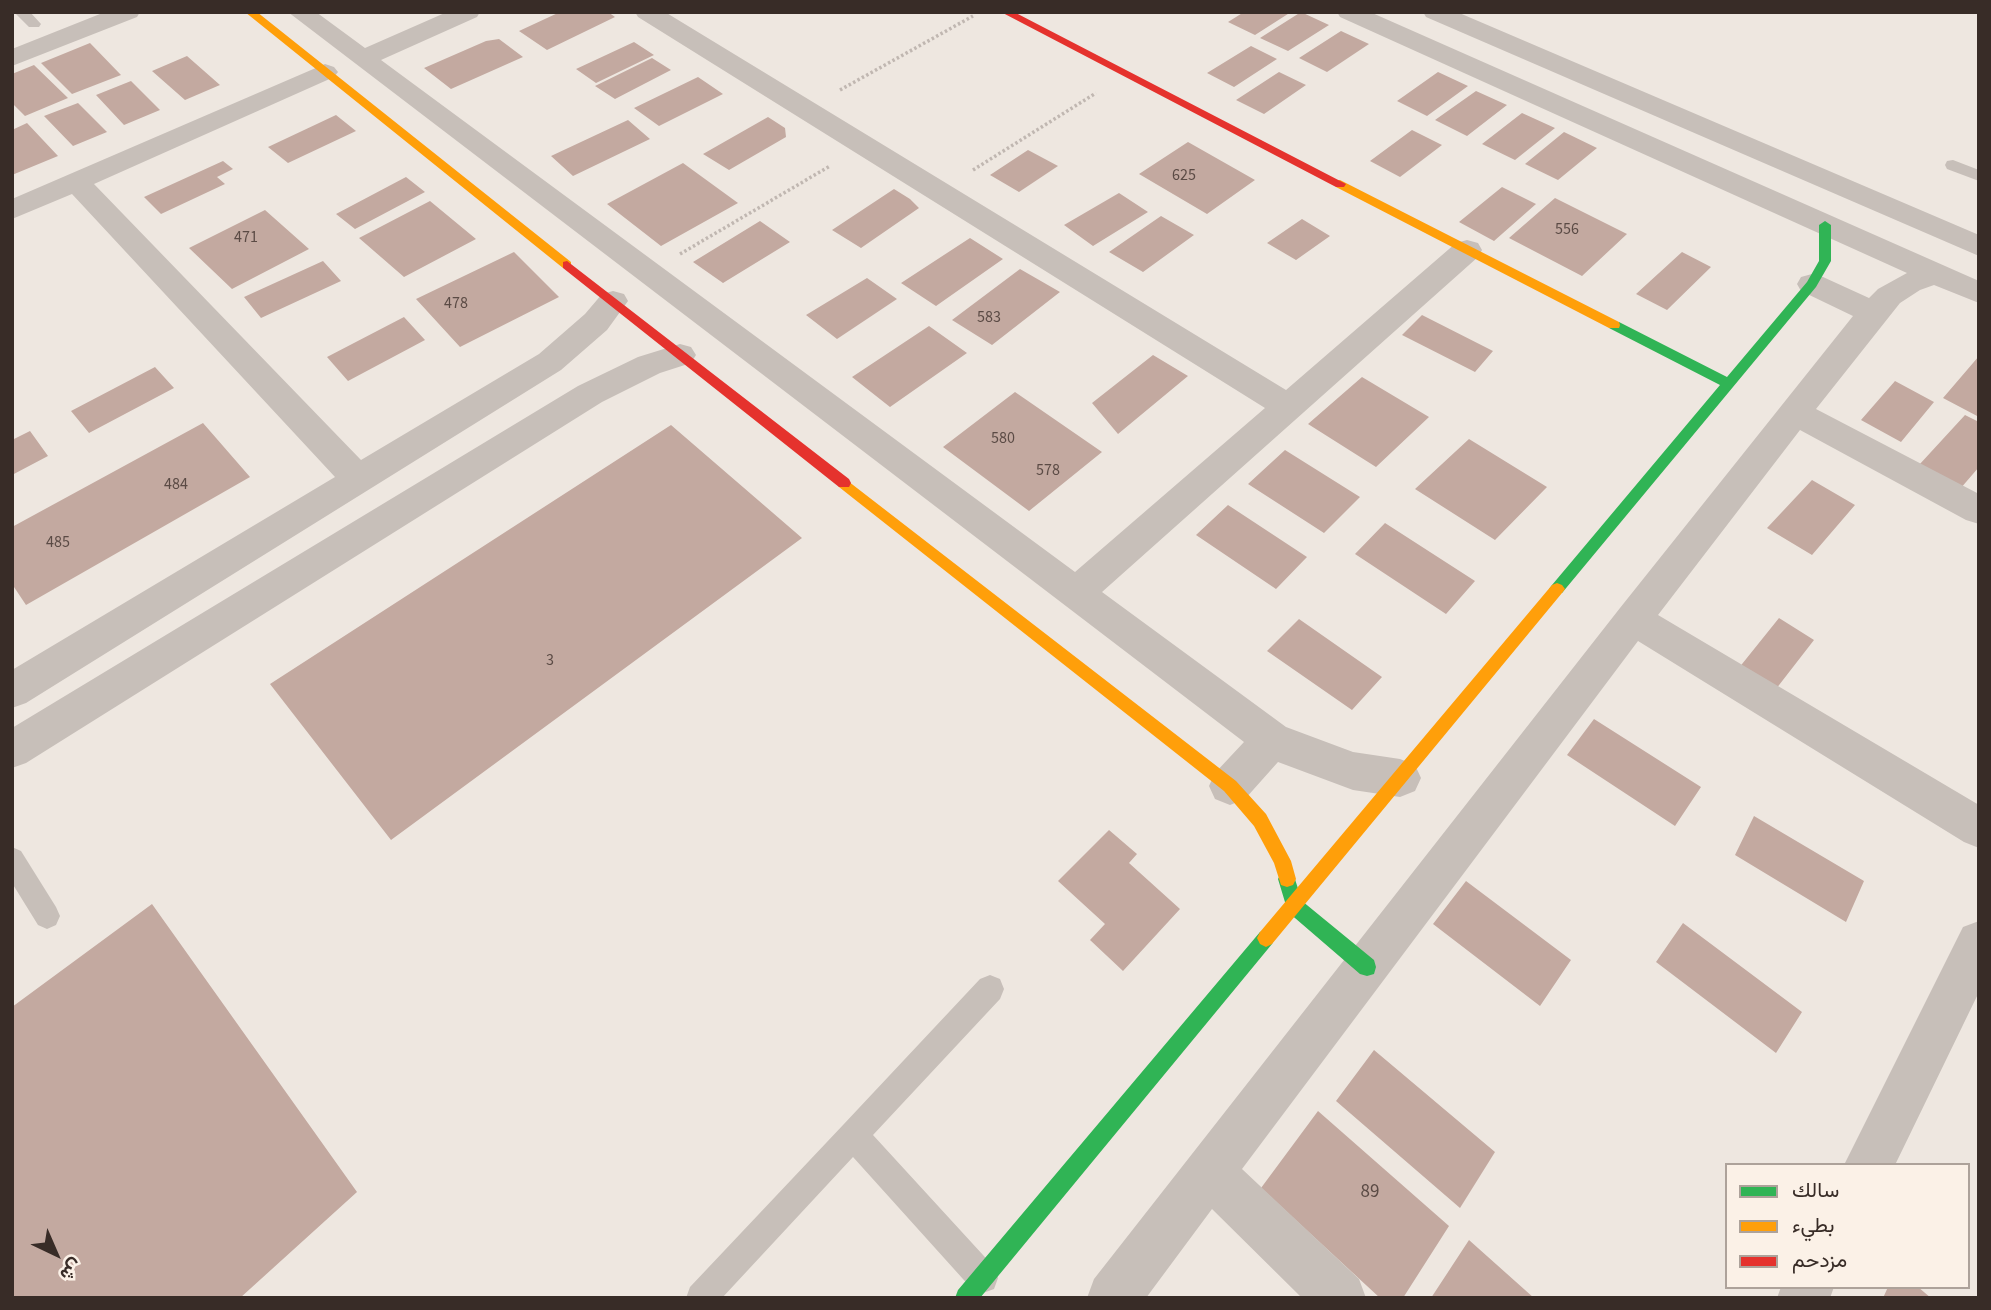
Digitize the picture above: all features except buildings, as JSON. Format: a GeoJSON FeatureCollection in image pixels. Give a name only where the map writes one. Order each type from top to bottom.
{"type":"FeatureCollection","features":[{"type":"Feature","properties":{"kind":"street"},"geometry":{"type":"LineString","coordinates":[[22,23],[64,12]]}},
{"type":"Feature","properties":{"kind":"street"},"geometry":{"type":"LineString","coordinates":[[12,58],[128,12]]}},
{"type":"Feature","properties":{"kind":"street"},"geometry":{"type":"LineString","coordinates":[[250,12],[680,355],[1230,786],[1260,820],[1276,851],[1294,906],[1367,967]]}},
{"type":"Feature","properties":{"kind":"street"},"geometry":{"type":"LineString","coordinates":[[300,12],[1272,740],[1353,771],[1400,779]]}},
{"type":"Feature","properties":{"kind":"street"},"geometry":{"type":"LineString","coordinates":[[362,59],[468,12]]}},
{"type":"Feature","properties":{"kind":"street"},"geometry":{"type":"LineString","coordinates":[[646,12],[1288,407]]}},
{"type":"Feature","properties":{"kind":"street"},"geometry":{"type":"LineString","coordinates":[[1006,12],[1729,384]]}},
{"type":"Feature","properties":{"kind":"street"},"geometry":{"type":"LineString","coordinates":[[1349,12],[1979,293]]}},
{"type":"Feature","properties":{"kind":"street"},"geometry":{"type":"LineString","coordinates":[[1435,12],[1979,246]]}},
{"type":"Feature","properties":{"kind":"street"},"geometry":{"type":"LineString","coordinates":[[12,210],[325,72]]}},
{"type":"Feature","properties":{"kind":"street"},"geometry":{"type":"LineString","coordinates":[[76,181],[358,479]]}},
{"type":"Feature","properties":{"kind":"street"},"geometry":{"type":"LineString","coordinates":[[974,1288],[1812,284],[1825,261],[1825,225]]}},
{"type":"Feature","properties":{"kind":"street"},"geometry":{"type":"LineString","coordinates":[[1076,593],[1467,250]]}},
{"type":"Feature","properties":{"kind":"street"},"geometry":{"type":"LineString","coordinates":[[1113,1298],[1633,619],[1874,313],[1899,289],[1935,274]]}},
{"type":"Feature","properties":{"kind":"street"},"geometry":{"type":"LineString","coordinates":[[1812,284],[1874,313]]}},
{"type":"Feature","properties":{"kind":"street"},"geometry":{"type":"LineString","coordinates":[[12,691],[550,362],[596,322],[613,301]]}},
{"type":"Feature","properties":{"kind":"street"},"geometry":{"type":"LineString","coordinates":[[12,750],[590,394],[649,365],[680,355]]}},
{"type":"Feature","properties":{"kind":"street"},"geometry":{"type":"LineString","coordinates":[[1795,413],[1979,510]]}},
{"type":"Feature","properties":{"kind":"street"},"geometry":{"type":"LineString","coordinates":[[1633,619],[1979,828]]}},
{"type":"Feature","properties":{"kind":"street"},"geometry":{"type":"LineString","coordinates":[[1230,786],[1272,740]]}},
{"type":"Feature","properties":{"kind":"street"},"geometry":{"type":"LineString","coordinates":[[1870,1163],[1979,943]]}},
{"type":"Feature","properties":{"kind":"street"},"geometry":{"type":"LineString","coordinates":[[1210,1172],[1340,1298]]}},
{"type":"Feature","properties":{"kind":"lane"},"geometry":{"type":"LineString","coordinates":[[1953,165],[1979,176]]}},
{"type":"Feature","properties":{"kind":"lane"},"geometry":{"type":"LineString","coordinates":[[12,859],[47,916]]}},
{"type":"Feature","properties":{"kind":"lane"},"geometry":{"type":"LineString","coordinates":[[701,1298],[990,989]]}},
{"type":"Feature","properties":{"kind":"lane"},"geometry":{"type":"LineString","coordinates":[[853,1135],[974,1288]]}},
{"type":"Feature","properties":{"kind":"path"},"geometry":{"type":"LineString","coordinates":[[804,109],[980,12]]}},
{"type":"Feature","properties":{"kind":"path"},"geometry":{"type":"LineString","coordinates":[[939,192],[1126,74]]}},
{"type":"Feature","properties":{"kind":"path"},"geometry":{"type":"LineString","coordinates":[[648,273],[864,146]]}},
{"type":"Feature","properties":{"kind":"traffic: fast"},"geometry":{"type":"LineString","coordinates":[[1557,589],[1812,284],[1825,261],[1825,225]]}},
{"type":"Feature","properties":{"kind":"traffic: fast"},"geometry":{"type":"LineString","coordinates":[[1614,325],[1729,384]]}},
{"type":"Feature","properties":{"kind":"traffic: fast"},"geometry":{"type":"LineString","coordinates":[[1287,879],[1294,906],[1367,967]]}},
{"type":"Feature","properties":{"kind":"traffic: fast"},"geometry":{"type":"LineString","coordinates":[[966,1298],[1266,938]]}},
{"type":"Feature","properties":{"kind":"traffic: slow"},"geometry":{"type":"LineString","coordinates":[[250,12],[567,265]]}},
{"type":"Feature","properties":{"kind":"traffic: slow"},"geometry":{"type":"LineString","coordinates":[[1340,184],[1614,325]]}},
{"type":"Feature","properties":{"kind":"traffic: slow"},"geometry":{"type":"LineString","coordinates":[[844,483],[1230,786],[1260,820],[1282,861],[1287,879]]}},
{"type":"Feature","properties":{"kind":"traffic: slow"},"geometry":{"type":"LineString","coordinates":[[1266,938],[1557,589]]}},
{"type":"Feature","properties":{"kind":"traffic: jam"},"geometry":{"type":"LineString","coordinates":[[1006,12],[1340,184]]}},
{"type":"Feature","properties":{"kind":"traffic: jam"},"geometry":{"type":"LineString","coordinates":[[567,265],[844,483]]}}]}
